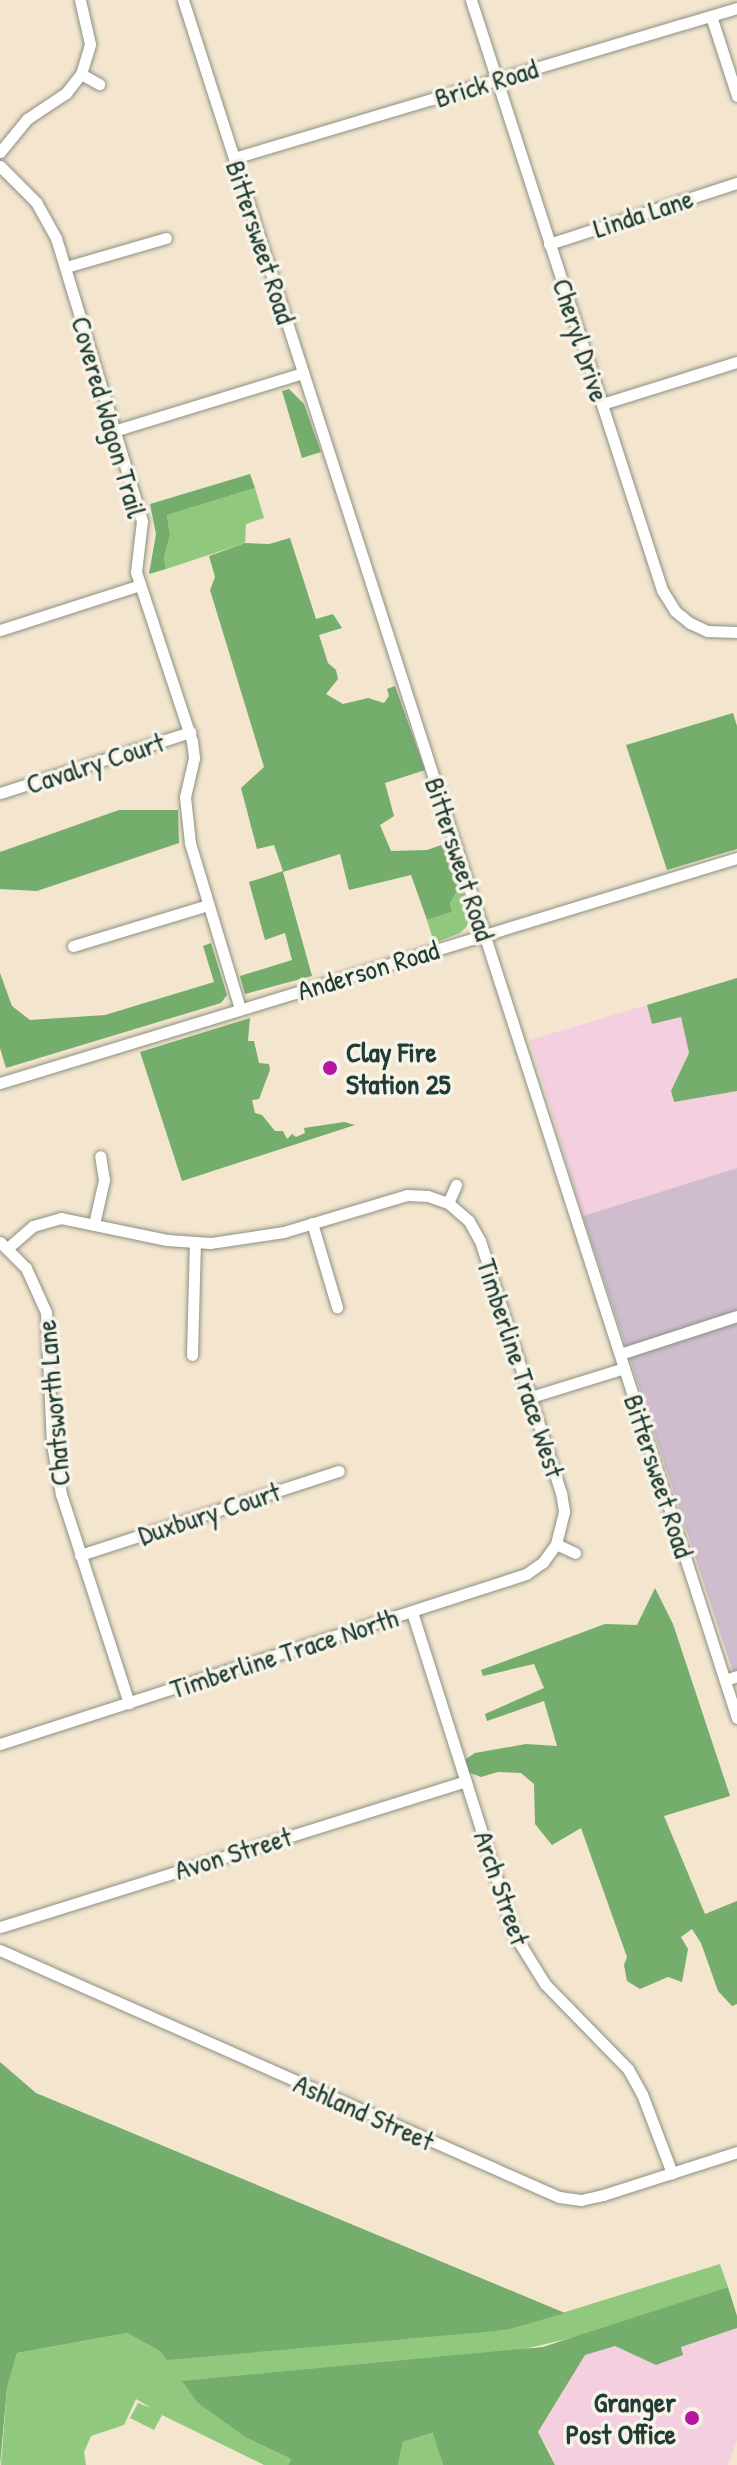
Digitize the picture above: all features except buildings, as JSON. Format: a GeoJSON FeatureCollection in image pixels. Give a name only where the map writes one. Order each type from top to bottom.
{"type":"FeatureCollection","features":[{"type":"Feature","properties":{"kind":"street"},"geometry":{"type":"LineString","coordinates":[[0,152],[27,119],[66,93],[81,74],[90,44],[80,0]]}},
{"type":"Feature","properties":{"kind":"street","name":"Bittersweet Road"},"geometry":{"type":"LineString","coordinates":[[183,0],[624,1368],[731,1678],[737,1718]]}},
{"type":"Feature","properties":{"kind":"street","name":"Cheryl Drive"},"geometry":{"type":"LineString","coordinates":[[471,0],[662,590],[675,611],[690,623]]}},
{"type":"Feature","properties":{"kind":"street","name":"Brick Road"},"geometry":{"type":"LineString","coordinates":[[234,158],[737,8]]}},
{"type":"Feature","properties":{"kind":"street"},"geometry":{"type":"LineString","coordinates":[[711,16],[737,96]]}},
{"type":"Feature","properties":{"kind":"street"},"geometry":{"type":"LineString","coordinates":[[81,74],[99,84]]}},
{"type":"Feature","properties":{"kind":"street","name":"Covered Wagon Trail"},"geometry":{"type":"LineString","coordinates":[[0,166],[36,202],[56,238],[142,521],[135,561],[140,585],[190,732],[194,758],[186,805],[193,855],[240,1009]]}},
{"type":"Feature","properties":{"kind":"street","name":"Linda Lane"},"geometry":{"type":"LineString","coordinates":[[549,244],[737,183]]}},
{"type":"Feature","properties":{"kind":"street"},"geometry":{"type":"LineString","coordinates":[[66,267],[166,238]]}},
{"type":"Feature","properties":{"kind":"street"},"geometry":{"type":"LineString","coordinates":[[602,404],[737,362]]}},
{"type":"Feature","properties":{"kind":"street"},"geometry":{"type":"LineString","coordinates":[[114,431],[303,373]]}},
{"type":"Feature","properties":{"kind":"street"},"geometry":{"type":"LineString","coordinates":[[0,630],[140,585]]}},
{"type":"Feature","properties":{"kind":"street"},"geometry":{"type":"LineString","coordinates":[[682,636],[690,623],[707,631],[737,632]]}},
{"type":"Feature","properties":{"kind":"street","name":"Cavalry Court"},"geometry":{"type":"LineString","coordinates":[[0,793],[190,732]]}},
{"type":"Feature","properties":{"kind":"street","name":"Anderson Road"},"geometry":{"type":"LineString","coordinates":[[0,1083],[737,858]]}},
{"type":"Feature","properties":{"kind":"street"},"geometry":{"type":"LineString","coordinates":[[73,946],[208,905]]}},
{"type":"Feature","properties":{"kind":"street"},"geometry":{"type":"LineString","coordinates":[[94,1224],[104,1180],[100,1156]]}},
{"type":"Feature","properties":{"kind":"street"},"geometry":{"type":"LineString","coordinates":[[4,1245],[48,1221],[70,1219],[195,1243],[242,1241],[407,1195],[428,1196],[448,1203],[456,1185]]}},
{"type":"Feature","properties":{"kind":"street","name":"Timberline Trace West"},"geometry":{"type":"LineString","coordinates":[[448,1203],[461,1212],[477,1233],[531,1397],[563,1502],[563,1524],[556,1544]]}},
{"type":"Feature","properties":{"kind":"street"},"geometry":{"type":"LineString","coordinates":[[312,1223],[337,1307]]}},
{"type":"Feature","properties":{"kind":"street"},"geometry":{"type":"LineString","coordinates":[[192,1355],[195,1243]]}},
{"type":"Feature","properties":{"kind":"street","name":"Chatsworth Lane"},"geometry":{"type":"LineString","coordinates":[[4,1245],[26,1268],[46,1312],[55,1467],[80,1555],[129,1703]]}},
{"type":"Feature","properties":{"kind":"street"},"geometry":{"type":"LineString","coordinates":[[620,1354],[737,1316]]}},
{"type":"Feature","properties":{"kind":"street"},"geometry":{"type":"LineString","coordinates":[[531,1397],[624,1368]]}},
{"type":"Feature","properties":{"kind":"street","name":"Duxbury Court"},"geometry":{"type":"LineString","coordinates":[[80,1555],[339,1471]]}},
{"type":"Feature","properties":{"kind":"street"},"geometry":{"type":"LineString","coordinates":[[556,1544],[575,1553]]}},
{"type":"Feature","properties":{"kind":"street","name":"Timberline Trace North"},"geometry":{"type":"LineString","coordinates":[[0,1744],[526,1574],[543,1562],[556,1544]]}},
{"type":"Feature","properties":{"kind":"street","name":"Arch Street"},"geometry":{"type":"LineString","coordinates":[[412,1612],[521,1947],[545,1984],[628,2069],[642,2094],[672,2173]]}},
{"type":"Feature","properties":{"kind":"street","name":"Avon Street"},"geometry":{"type":"LineString","coordinates":[[0,1927],[466,1781]]}},
{"type":"Feature","properties":{"kind":"street","name":"Ashland Street"},"geometry":{"type":"LineString","coordinates":[[0,1950],[559,2197],[591,2198],[737,2152]]}},
{"type":"Feature","properties":{"kind":"shaded area"},"geometry":{"type":"Polygon","coordinates":[[[647,1005],[652,1023],[681,1017],[689,1053],[671,1091],[673,1102],[737,1091],[737,1168],[583,1216],[530,1040],[647,1005]]]}},
{"type":"Feature","properties":{"kind":"shaded area"},"geometry":{"type":"Polygon","coordinates":[[[737,1168],[737,1684],[583,1216],[737,1168]]]}},
{"type":"Feature","properties":{"kind":"shaded area"},"geometry":{"type":"Polygon","coordinates":[[[737,2328],[737,2439],[728,2465],[555,2465],[550,2450],[538,2433],[585,2355],[615,2346],[656,2365],[680,2347],[737,2328]]]}},
{"type":"Feature","properties":{"kind":"green space"},"geometry":{"type":"Polygon","coordinates":[[[289,389],[304,404],[321,452],[302,458],[282,391],[289,389]]]}},
{"type":"Feature","properties":{"kind":"green space"},"geometry":{"type":"Polygon","coordinates":[[[250,474],[255,488],[167,515],[170,535],[164,558],[166,569],[149,574],[156,534],[150,504],[250,474]]]}},
{"type":"Feature","properties":{"kind":"green space"},"geometry":{"type":"Polygon","coordinates":[[[255,488],[264,518],[246,524],[245,543],[166,569],[164,558],[170,535],[167,515],[255,488]]]}},
{"type":"Feature","properties":{"kind":"green space"},"geometry":{"type":"Polygon","coordinates":[[[290,538],[316,619],[333,614],[342,628],[319,635],[328,663],[336,670],[338,679],[326,694],[343,704],[368,698],[384,703],[389,696],[387,689],[395,686],[425,770],[385,783],[394,816],[380,825],[391,851],[427,850],[447,843],[461,885],[450,903],[452,912],[427,920],[411,875],[349,890],[340,854],[283,872],[312,976],[245,994],[240,976],[292,960],[285,933],[265,940],[249,882],[283,871],[274,845],[257,849],[241,788],[264,767],[210,590],[215,577],[209,556],[245,543],[269,544],[290,538]]]}},
{"type":"Feature","properties":{"kind":"green space"},"geometry":{"type":"Polygon","coordinates":[[[733,713],[737,726],[737,849],[667,870],[626,745],[733,713]]]}},
{"type":"Feature","properties":{"kind":"green space"},"geometry":{"type":"Polygon","coordinates":[[[119,810],[178,810],[179,843],[37,891],[0,889],[0,852],[119,810]]]}},
{"type":"Feature","properties":{"kind":"green space"},"geometry":{"type":"Polygon","coordinates":[[[461,885],[470,917],[467,926],[460,933],[434,943],[427,920],[452,912],[450,903],[461,885]]]}},
{"type":"Feature","properties":{"kind":"green space"},"geometry":{"type":"Polygon","coordinates":[[[211,943],[227,995],[221,1003],[6,1068],[0,1048],[0,973],[12,1006],[30,1020],[105,1015],[214,982],[203,946],[211,943]]]}},
{"type":"Feature","properties":{"kind":"green space"},"geometry":{"type":"Polygon","coordinates":[[[737,978],[737,1091],[674,1102],[671,1091],[689,1053],[681,1017],[652,1024],[647,1005],[737,978]]]}},
{"type":"Feature","properties":{"kind":"green space"},"geometry":{"type":"Polygon","coordinates":[[[250,1018],[248,1041],[254,1041],[259,1063],[269,1064],[270,1070],[259,1099],[252,1100],[255,1113],[262,1115],[275,1131],[283,1131],[287,1139],[292,1134],[296,1137],[305,1133],[304,1128],[344,1122],[355,1125],[182,1181],[140,1052],[250,1018]]]}},
{"type":"Feature","properties":{"kind":"green space"},"geometry":{"type":"Polygon","coordinates":[[[655,1588],[673,1624],[730,1796],[664,1816],[705,1914],[737,1901],[737,2004],[732,2006],[718,1991],[701,1943],[692,1929],[681,1937],[688,1949],[682,1982],[668,1977],[640,1989],[627,1981],[624,1965],[627,1957],[581,1828],[552,1845],[535,1824],[534,1784],[521,1773],[498,1772],[481,1777],[468,1772],[464,1760],[475,1753],[526,1744],[557,1746],[544,1701],[487,1721],[485,1714],[544,1688],[534,1664],[483,1676],[481,1670],[605,1624],[637,1625],[655,1588]]]}},
{"type":"Feature","properties":{"kind":"green space"},"geometry":{"type":"Polygon","coordinates":[[[0,2062],[36,2093],[565,2313],[507,2330],[167,2360],[160,2351],[127,2333],[17,2353],[7,2388],[0,2465],[0,2062]]]}},
{"type":"Feature","properties":{"kind":"green space"},"geometry":{"type":"Polygon","coordinates":[[[720,2264],[728,2287],[580,2336],[507,2353],[247,2438],[291,2459],[288,2465],[264,2465],[162,2415],[154,2430],[130,2418],[138,2403],[151,2408],[136,2399],[124,2425],[91,2436],[84,2452],[86,2465],[1,2465],[7,2388],[17,2353],[127,2333],[160,2351],[507,2330],[720,2264]]]}},
{"type":"Feature","properties":{"kind":"green space"},"geometry":{"type":"Polygon","coordinates":[[[728,2287],[737,2316],[737,2328],[681,2347],[683,2355],[656,2365],[615,2346],[585,2355],[538,2432],[555,2465],[443,2465],[433,2433],[403,2442],[398,2465],[288,2465],[291,2459],[247,2438],[198,2403],[182,2381],[543,2347],[728,2287]]]}},
{"type":"Feature","properties":{"kind":"green space"},"geometry":{"type":"Polygon","coordinates":[[[434,2433],[443,2465],[398,2465],[403,2442],[434,2433]]]}},
{"type":"Feature","properties":{"kind":"place","name":"Clay Fire Station 25"},"geometry":{"type":"Point","coordinates":[330,1068]}},
{"type":"Feature","properties":{"kind":"place","name":"Granger Post Office"},"geometry":{"type":"Point","coordinates":[692,2418]}}]}
